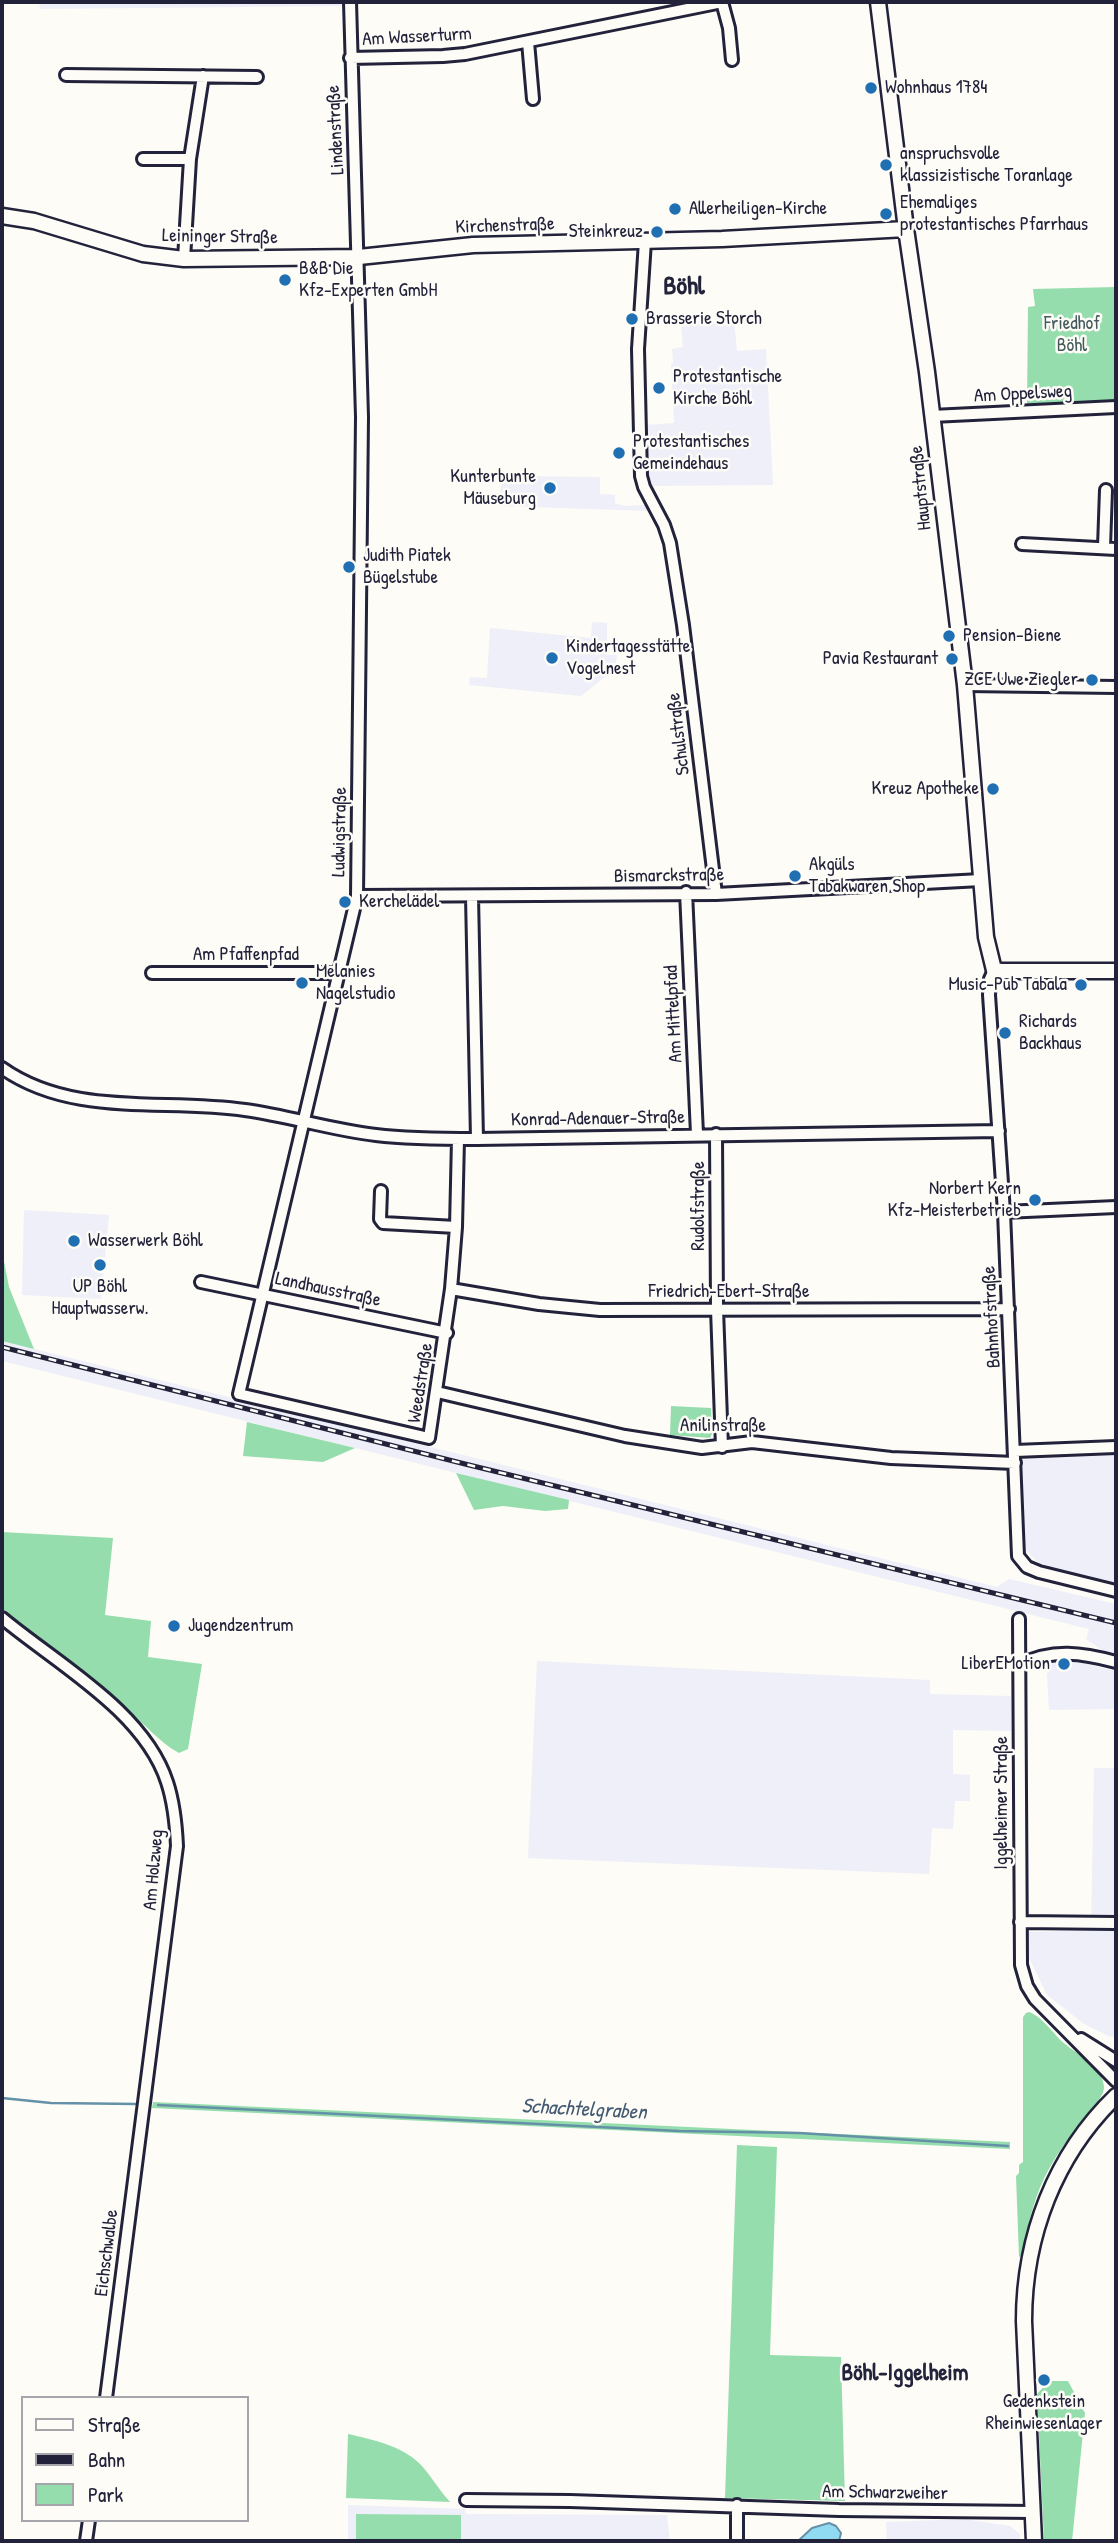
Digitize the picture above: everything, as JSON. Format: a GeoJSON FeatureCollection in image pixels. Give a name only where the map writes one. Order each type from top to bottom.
{"type":"FeatureCollection","features":[{"type":"Feature","properties":{"kind":"street","name":"Lindenstraße"},"geometry":{"type":"LineString","coordinates":[[350,2],[359,257]]}},
{"type":"Feature","properties":{"kind":"street","name":"Am Wasserturm"},"geometry":{"type":"LineString","coordinates":[[350,58],[443,56],[528,42],[722,2],[732,60]]}},
{"type":"Feature","properties":{"kind":"street","name":"Hauptstraße"},"geometry":{"type":"LineString","coordinates":[[878,2],[965,685],[986,937],[994,970]]}},
{"type":"Feature","properties":{"kind":"street"},"geometry":{"type":"LineString","coordinates":[[528,42],[533,99]]}},
{"type":"Feature","properties":{"kind":"street"},"geometry":{"type":"LineString","coordinates":[[66,75],[257,77]]}},
{"type":"Feature","properties":{"kind":"street"},"geometry":{"type":"LineString","coordinates":[[184,259],[190,159],[203,76]]}},
{"type":"Feature","properties":{"kind":"street"},"geometry":{"type":"LineString","coordinates":[[143,159],[190,159]]}},
{"type":"Feature","properties":{"kind":"street","name":"Leininger Straße"},"geometry":{"type":"LineString","coordinates":[[2,216],[50,226],[143,254],[184,259],[359,257]]}},
{"type":"Feature","properties":{"kind":"street","name":"Kirchenstraße"},"geometry":{"type":"LineString","coordinates":[[359,257],[473,245],[645,241],[906,229]]}},
{"type":"Feature","properties":{"kind":"street","name":"Schulstraße"},"geometry":{"type":"LineString","coordinates":[[645,241],[638,349],[641,476],[670,543],[684,630],[716,894]]}},
{"type":"Feature","properties":{"kind":"street","name":"Ludwigstraße"},"geometry":{"type":"LineString","coordinates":[[239,1394],[357,896],[362,417],[359,257]]}},
{"type":"Feature","properties":{"kind":"street","name":"Am Oppelsweg"},"geometry":{"type":"LineString","coordinates":[[932,416],[1116,407]]}},
{"type":"Feature","properties":{"kind":"street"},"geometry":{"type":"LineString","coordinates":[[1104,547],[1107,490]]}},
{"type":"Feature","properties":{"kind":"street"},"geometry":{"type":"LineString","coordinates":[[1022,544],[1116,549]]}},
{"type":"Feature","properties":{"kind":"street"},"geometry":{"type":"LineString","coordinates":[[965,685],[1116,687]]}},
{"type":"Feature","properties":{"kind":"street","name":"Bismarckstraße"},"geometry":{"type":"LineString","coordinates":[[357,896],[686,892],[716,894],[981,880]]}},
{"type":"Feature","properties":{"kind":"street","name":"Am Mittelpfad"},"geometry":{"type":"LineString","coordinates":[[686,892],[697,1134]]}},
{"type":"Feature","properties":{"kind":"street"},"geometry":{"type":"LineString","coordinates":[[472,896],[477,1139]]}},
{"type":"Feature","properties":{"kind":"street"},"geometry":{"type":"LineString","coordinates":[[994,970],[1116,971]]}},
{"type":"Feature","properties":{"kind":"street","name":"Bahnhofstraße"},"geometry":{"type":"LineString","coordinates":[[994,970],[990,979],[989,995],[1009,1309],[1017,1548],[1021,1563],[1039,1572],[1116,1591]]}},
{"type":"Feature","properties":{"kind":"street","name":"Am Pfaffenpfad"},"geometry":{"type":"LineString","coordinates":[[152,973],[339,973]]}},
{"type":"Feature","properties":{"kind":"street","name":"Konrad-Adenauer-Straße"},"geometry":{"type":"LineString","coordinates":[[2,1068],[25,1082],[57,1095],[96,1101],[247,1110],[375,1135],[477,1139],[999,1131]]}},
{"type":"Feature","properties":{"kind":"street","name":"Rudolfstraße"},"geometry":{"type":"LineString","coordinates":[[716,1134],[717,1309],[722,1447]]}},
{"type":"Feature","properties":{"kind":"street","name":"Weedstraße"},"geometry":{"type":"LineString","coordinates":[[239,1394],[429,1438],[452,1289],[458,1139]]}},
{"type":"Feature","properties":{"kind":"street"},"geometry":{"type":"LineString","coordinates":[[381,1191],[380,1219],[383,1223],[456,1227]]}},
{"type":"Feature","properties":{"kind":"street"},"geometry":{"type":"LineString","coordinates":[[1004,1212],[1116,1207]]}},
{"type":"Feature","properties":{"kind":"street","name":"Landhausstraße"},"geometry":{"type":"LineString","coordinates":[[201,1282],[447,1333]]}},
{"type":"Feature","properties":{"kind":"street","name":"Friedrich-Ebert-Straße"},"geometry":{"type":"LineString","coordinates":[[452,1289],[539,1304],[600,1310],[1009,1309]]}},
{"type":"Feature","properties":{"kind":"street","name":"Anilinstraße"},"geometry":{"type":"LineString","coordinates":[[437,1392],[625,1436],[702,1448],[752,1442],[891,1458],[1014,1463]]}},
{"type":"Feature","properties":{"kind":"street"},"geometry":{"type":"LineString","coordinates":[[1015,1451],[1116,1447]]}},
{"type":"Feature","properties":{"kind":"street","name":"Am Holzweg"},"geometry":{"type":"LineString","coordinates":[[2,1618],[89,1686],[132,1724],[167,1781],[176,1821],[177,1846],[142,2113]]}},
{"type":"Feature","properties":{"kind":"street","name":"Iggelheimer Straße"},"geometry":{"type":"LineString","coordinates":[[1018,1619],[1021,1965],[1027,1986],[1049,2015],[1072,2035]]}},
{"type":"Feature","properties":{"kind":"street"},"geometry":{"type":"LineString","coordinates":[[1020,1665],[1043,1656],[1061,1653],[1094,1656],[1116,1662]]}},
{"type":"Feature","properties":{"kind":"street"},"geometry":{"type":"LineString","coordinates":[[1020,1922],[1116,1923]]}},
{"type":"Feature","properties":{"kind":"street"},"geometry":{"type":"LineString","coordinates":[[1072,2035],[1115,2059]]}},
{"type":"Feature","properties":{"kind":"street"},"geometry":{"type":"LineString","coordinates":[[1072,2035],[1116,2081]]}},
{"type":"Feature","properties":{"kind":"street"},"geometry":{"type":"LineString","coordinates":[[1034,2541],[1024,2321],[1030,2252],[1045,2202],[1060,2171],[1088,2127],[1116,2096]]}},
{"type":"Feature","properties":{"kind":"street","name":"Eichschwalbe"},"geometry":{"type":"LineString","coordinates":[[106,2396],[142,2113]]}},
{"type":"Feature","properties":{"kind":"street","name":"Am Schwarzweiher"},"geometry":{"type":"LineString","coordinates":[[466,2500],[737,2505],[839,2510],[1033,2512]]}},
{"type":"Feature","properties":{"kind":"street"},"geometry":{"type":"LineString","coordinates":[[737,2505],[737,2541]]}},
{"type":"Feature","properties":{"kind":"street"},"geometry":{"type":"LineString","coordinates":[[86,2541],[89,2522]]}},
{"type":"Feature","properties":{"kind":"shaded area"},"geometry":{"type":"Polygon","coordinates":[[[39,2],[345,2],[345,6],[40,9],[39,2]]]}},
{"type":"Feature","properties":{"kind":"shaded area"},"geometry":{"type":"Polygon","coordinates":[[[734,320],[737,351],[766,349],[773,485],[650,486],[646,478],[644,425],[674,423],[672,349],[683,347],[681,323],[734,320]]]}},
{"type":"Feature","properties":{"kind":"shaded area","name":"Kunterbunte Mäuseburg"},"geometry":{"type":"Polygon","coordinates":[[[505,477],[600,477],[600,494],[615,495],[615,503],[624,506],[647,505],[651,511],[500,506],[501,482],[505,477]]]}},
{"type":"Feature","properties":{"kind":"shaded area","name":"Kindertagesstätte Vogelnest"},"geometry":{"type":"Polygon","coordinates":[[[592,622],[607,623],[607,655],[617,655],[615,669],[581,696],[469,685],[470,677],[487,678],[490,628],[591,638],[592,622]]]}},
{"type":"Feature","properties":{"kind":"shaded area"},"geometry":{"type":"Polygon","coordinates":[[[24,1210],[109,1215],[101,1299],[22,1295],[24,1210]]]}},
{"type":"Feature","properties":{"kind":"shaded area"},"geometry":{"type":"Polygon","coordinates":[[[2,1341],[997,1587],[1009,1579],[1116,1604],[1116,1655],[1103,1651],[1086,1639],[1089,1629],[2,1361],[2,1341]]]}},
{"type":"Feature","properties":{"kind":"shaded area"},"geometry":{"type":"Polygon","coordinates":[[[1116,1452],[1116,1586],[1047,1571],[1021,1546],[1019,1454],[1116,1452]]]}},
{"type":"Feature","properties":{"kind":"shaded area"},"geometry":{"type":"Polygon","coordinates":[[[1053,1656],[1116,1671],[1116,1709],[1049,1710],[1047,1675],[1053,1656]]]}},
{"type":"Feature","properties":{"kind":"shaded area"},"geometry":{"type":"Polygon","coordinates":[[[537,1661],[930,1680],[930,1694],[1011,1696],[1011,1731],[953,1730],[953,1774],[970,1775],[970,1801],[955,1801],[953,1829],[932,1828],[929,1874],[528,1858],[537,1661]]]}},
{"type":"Feature","properties":{"kind":"shaded area"},"geometry":{"type":"Polygon","coordinates":[[[1094,1768],[1116,1768],[1116,2037],[1084,2024],[1047,1995],[1029,1958],[1028,1932],[1091,1930],[1094,1768]]]}},
{"type":"Feature","properties":{"kind":"shaded area"},"geometry":{"type":"Polygon","coordinates":[[[348,2505],[465,2509],[466,2514],[667,2515],[670,2541],[348,2541],[348,2505]]]}},
{"type":"Feature","properties":{"kind":"shaded area"},"geometry":{"type":"Polygon","coordinates":[[[964,2519],[1010,2526],[1020,2534],[1020,2541],[887,2541],[886,2522],[964,2519]]]}},
{"type":"Feature","properties":{"kind":"green space","name":"Friedhof Böhl"},"geometry":{"type":"Polygon","coordinates":[[[1116,287],[1116,403],[1027,406],[1028,307],[1035,306],[1033,289],[1116,287]]]}},
{"type":"Feature","properties":{"kind":"green space"},"geometry":{"type":"Polygon","coordinates":[[[2,1251],[9,1287],[34,1349],[2,1341],[2,1251]]]}},
{"type":"Feature","properties":{"kind":"green space"},"geometry":{"type":"Polygon","coordinates":[[[671,1406],[711,1408],[710,1438],[670,1435],[671,1406]]]}},
{"type":"Feature","properties":{"kind":"green space"},"geometry":{"type":"Polygon","coordinates":[[[247,1422],[355,1448],[323,1462],[243,1456],[247,1422]]]}},
{"type":"Feature","properties":{"kind":"green space"},"geometry":{"type":"Polygon","coordinates":[[[456,1473],[569,1500],[568,1509],[545,1511],[503,1506],[474,1510],[456,1473]]]}},
{"type":"Feature","properties":{"kind":"green space"},"geometry":{"type":"Polygon","coordinates":[[[2,1532],[113,1538],[105,1615],[151,1621],[148,1657],[202,1664],[188,1749],[179,1753],[165,1744],[2,1608],[2,1532]]]}},
{"type":"Feature","properties":{"kind":"green space"},"geometry":{"type":"Polygon","coordinates":[[[1029,2012],[1095,2068],[1104,2087],[1101,2097],[1077,2126],[1040,2187],[1019,2257],[1016,2176],[1019,2173],[1019,2165],[1023,2162],[1023,2017],[1029,2012]]]}},
{"type":"Feature","properties":{"kind":"green space"},"geometry":{"type":"Polygon","coordinates":[[[153,2102],[1010,2142],[1010,2149],[152,2108],[153,2102]]]}},
{"type":"Feature","properties":{"kind":"green space"},"geometry":{"type":"Polygon","coordinates":[[[737,2145],[777,2147],[770,2355],[841,2357],[845,2501],[725,2498],[737,2145]]]}},
{"type":"Feature","properties":{"kind":"green space"},"geometry":{"type":"Polygon","coordinates":[[[1049,2381],[1068,2381],[1085,2413],[1072,2541],[1044,2541],[1037,2394],[1049,2381]]]}},
{"type":"Feature","properties":{"kind":"green space"},"geometry":{"type":"Polygon","coordinates":[[[348,2434],[386,2444],[412,2457],[450,2502],[346,2498],[348,2434]]]}},
{"type":"Feature","properties":{"kind":"green space"},"geometry":{"type":"Polygon","coordinates":[[[356,2514],[461,2515],[461,2541],[356,2541],[356,2514]]]}},
{"type":"Feature","properties":{"kind":"water"},"geometry":{"type":"Polygon","coordinates":[[[829,2523],[836,2526],[841,2533],[839,2541],[798,2541],[812,2528],[829,2523]]]}},
{"type":"Feature","properties":{"kind":"waterway","name":"Schachtelgraben"},"geometry":{"type":"LineString","coordinates":[[2,2098],[51,2103],[137,2104]]}},
{"type":"Feature","properties":{"kind":"waterway","name":"Schachtelgraben"},"geometry":{"type":"LineString","coordinates":[[158,2105],[679,2131],[799,2133],[1008,2146]]}},
{"type":"Feature","properties":{"kind":"railway"},"geometry":{"type":"LineString","coordinates":[[2,1347],[465,1464],[1116,1623]]}},
{"type":"Feature","properties":{"kind":"place","name":"Wohnhaus 1784"},"geometry":{"type":"Point","coordinates":[871,88]}},
{"type":"Feature","properties":{"kind":"place","name":"anspruchsvolle klassizistische Toranlage"},"geometry":{"type":"Point","coordinates":[886,165]}},
{"type":"Feature","properties":{"kind":"place","name":"Allerheiligen-Kirche"},"geometry":{"type":"Point","coordinates":[675,209]}},
{"type":"Feature","properties":{"kind":"place","name":"Ehemaliges protestantisches Pfarrhaus"},"geometry":{"type":"Point","coordinates":[886,214]}},
{"type":"Feature","properties":{"kind":"place","name":"Steinkreuz"},"geometry":{"type":"Point","coordinates":[657,232]}},
{"type":"Feature","properties":{"kind":"place","name":"B&B Die Kfz-Experten GmbH"},"geometry":{"type":"Point","coordinates":[285,280]}},
{"type":"Feature","properties":{"kind":"place","name":"Brasserie Storch"},"geometry":{"type":"Point","coordinates":[632,319]}},
{"type":"Feature","properties":{"kind":"place","name":"Protestantische Kirche Böhl"},"geometry":{"type":"Point","coordinates":[659,388]}},
{"type":"Feature","properties":{"kind":"place","name":"Protestantisches Gemeindehaus"},"geometry":{"type":"Point","coordinates":[619,453]}},
{"type":"Feature","properties":{"kind":"place","name":"Kunterbunte Mäuseburg"},"geometry":{"type":"Point","coordinates":[550,488]}},
{"type":"Feature","properties":{"kind":"place","name":"Judith Piatek Bügelstube"},"geometry":{"type":"Point","coordinates":[349,567]}},
{"type":"Feature","properties":{"kind":"place","name":"Pension-Biene"},"geometry":{"type":"Point","coordinates":[949,636]}},
{"type":"Feature","properties":{"kind":"place","name":"Kindertagesstätte Vogelnest"},"geometry":{"type":"Point","coordinates":[552,658]}},
{"type":"Feature","properties":{"kind":"place","name":"Pavia Restaurant"},"geometry":{"type":"Point","coordinates":[952,659]}},
{"type":"Feature","properties":{"kind":"place","name":"ZCE Uwe Ziegler"},"geometry":{"type":"Point","coordinates":[1092,680]}},
{"type":"Feature","properties":{"kind":"place","name":"Kreuz Apotheke"},"geometry":{"type":"Point","coordinates":[993,789]}},
{"type":"Feature","properties":{"kind":"place","name":"Akgüls Tabakwaren Shop"},"geometry":{"type":"Point","coordinates":[795,876]}},
{"type":"Feature","properties":{"kind":"place","name":"Kerchelädel"},"geometry":{"type":"Point","coordinates":[345,902]}},
{"type":"Feature","properties":{"kind":"place","name":"Melanies Nagelstudio"},"geometry":{"type":"Point","coordinates":[302,983]}},
{"type":"Feature","properties":{"kind":"place","name":"Music-Pub Tabala"},"geometry":{"type":"Point","coordinates":[1081,985]}},
{"type":"Feature","properties":{"kind":"place","name":"Richards Backhaus"},"geometry":{"type":"Point","coordinates":[1005,1033]}},
{"type":"Feature","properties":{"kind":"place","name":"Norbert Kern Kfz-Meisterbetrieb"},"geometry":{"type":"Point","coordinates":[1035,1200]}},
{"type":"Feature","properties":{"kind":"place","name":"Wasserwerk Böhl"},"geometry":{"type":"Point","coordinates":[74,1241]}},
{"type":"Feature","properties":{"kind":"place","name":"UP Böhl Hauptwasserw."},"geometry":{"type":"Point","coordinates":[100,1265]}},
{"type":"Feature","properties":{"kind":"place","name":"Jugendzentrum"},"geometry":{"type":"Point","coordinates":[174,1626]}},
{"type":"Feature","properties":{"kind":"place","name":"LiberEMotion"},"geometry":{"type":"Point","coordinates":[1064,1664]}},
{"type":"Feature","properties":{"kind":"place","name":"Gedenkstein Rheinwiesenlager"},"geometry":{"type":"Point","coordinates":[1044,2380]}},
{"type":"Feature","properties":{"kind":"district","name":"Böhl"},"geometry":{"type":"Point","coordinates":[684,287]}},
{"type":"Feature","properties":{"kind":"district","name":"Böhl-Iggelheim"},"geometry":{"type":"Point","coordinates":[905,2374]}}]}
